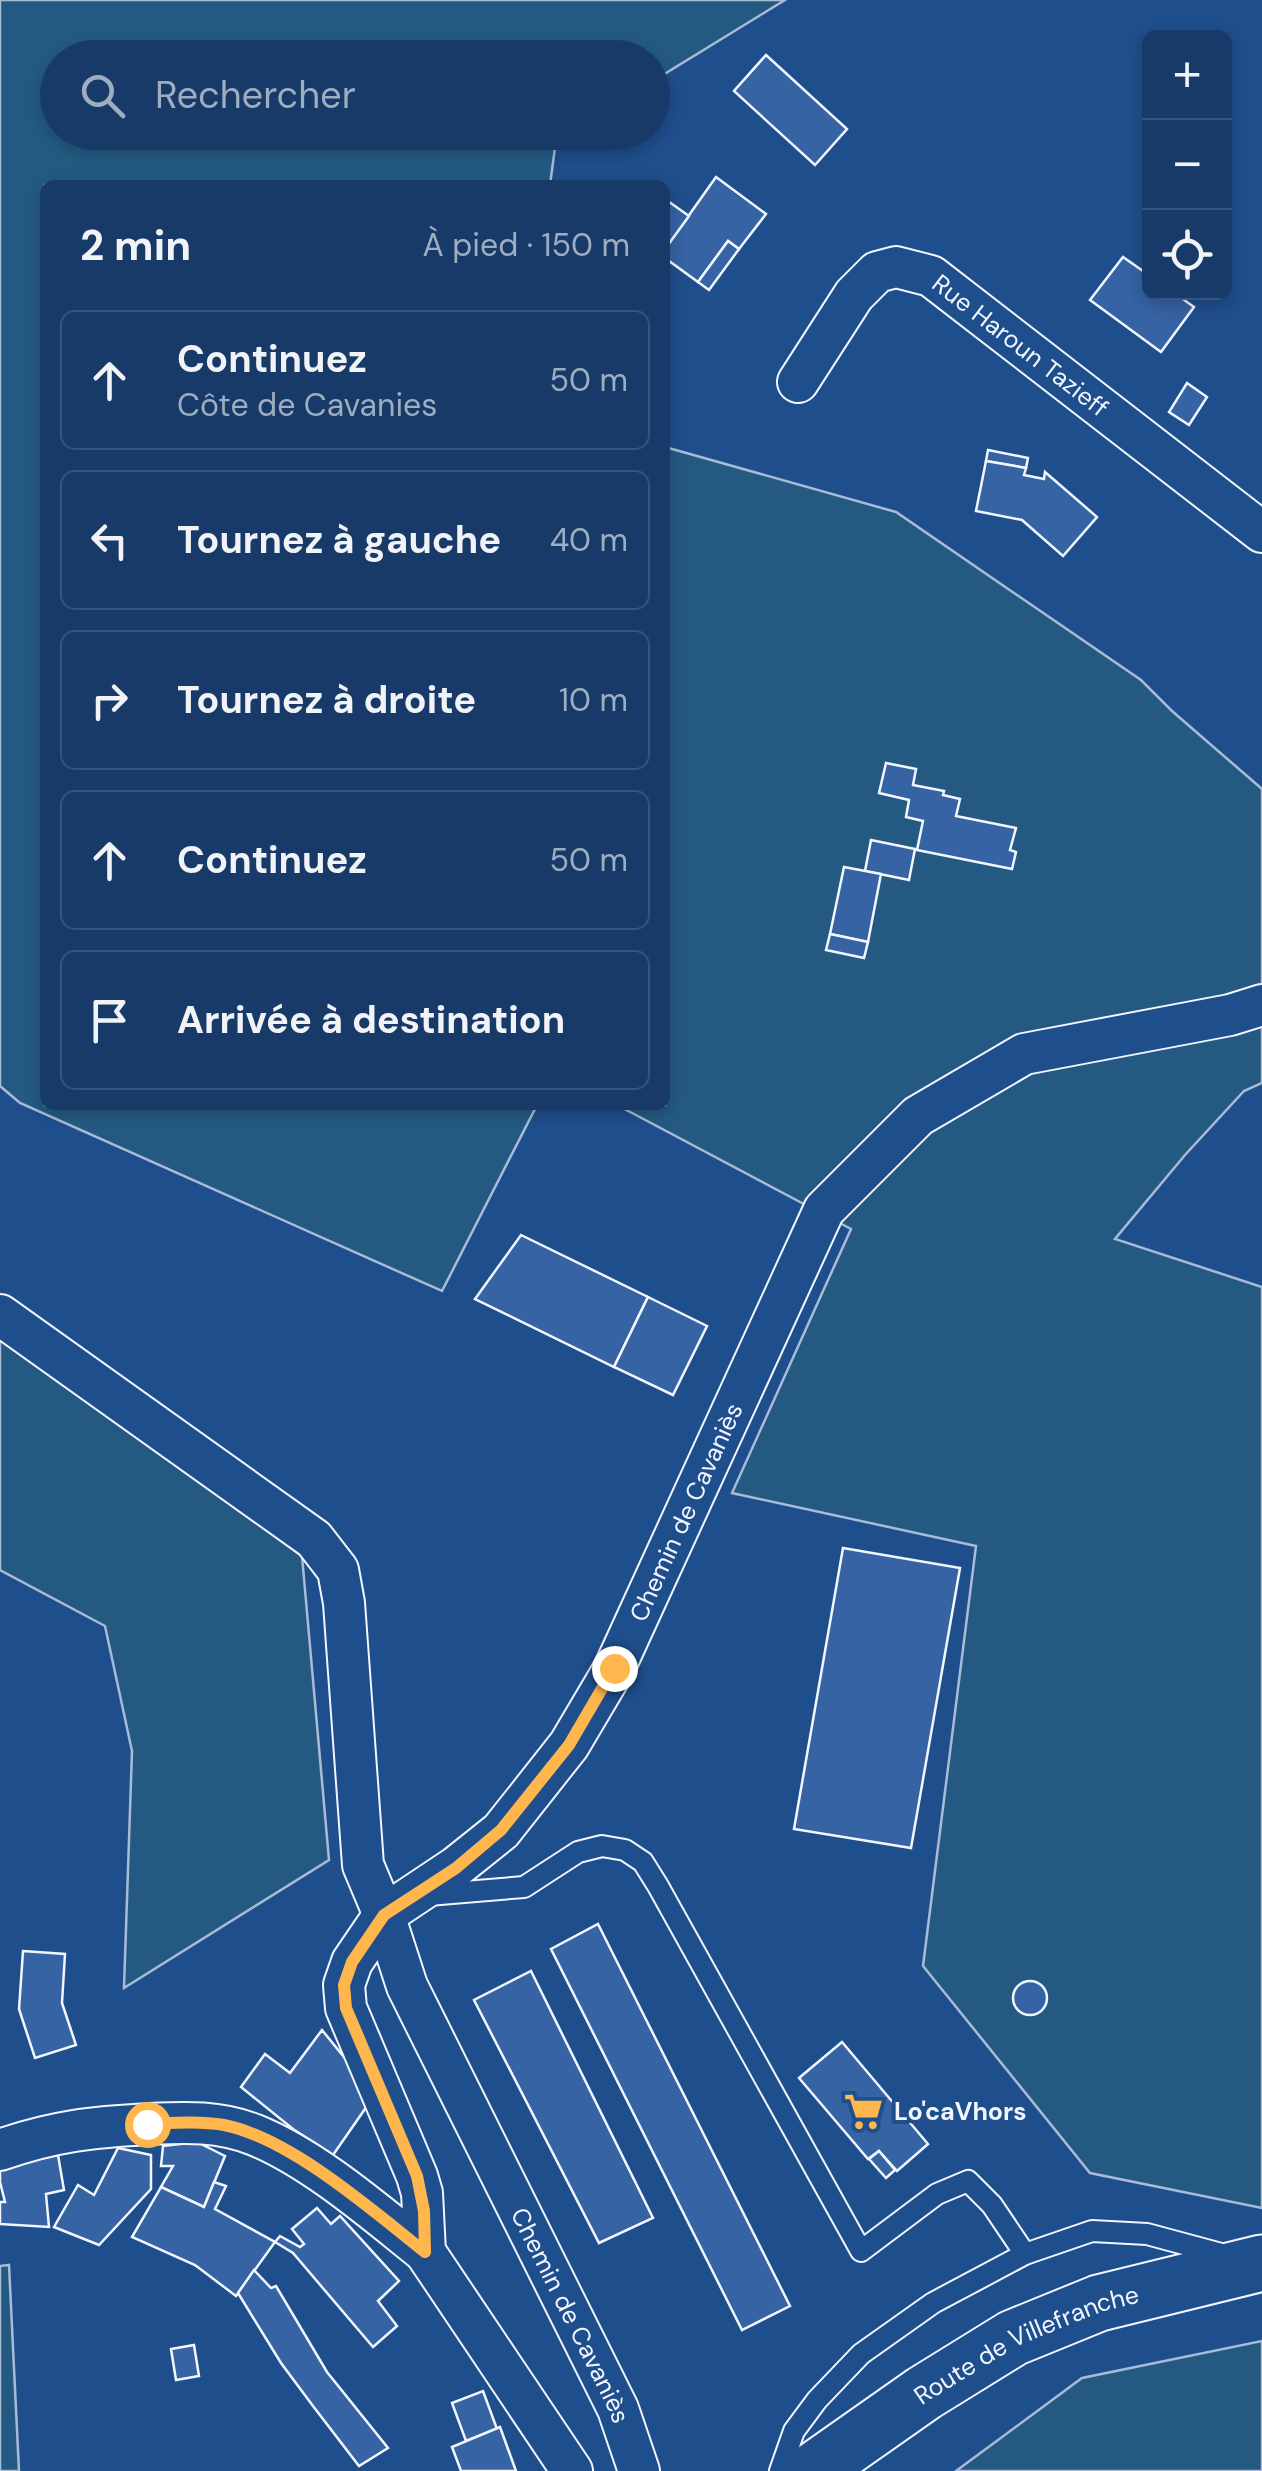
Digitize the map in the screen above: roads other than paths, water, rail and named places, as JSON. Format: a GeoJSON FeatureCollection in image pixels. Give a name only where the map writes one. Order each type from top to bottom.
{"type":"FeatureCollection","features":[{"type":"Feature","properties":{"kind":"main road","name":"Route de Villefranche"},"geometry":{"type":"LineString","coordinates":[[813,2471],[924,2393],[1013,2338],[1099,2304],[1259,2263]]}},
{"type":"Feature","properties":{"kind":"street","name":"Rue Haroun Tazieff"},"geometry":{"type":"LineString","coordinates":[[798,382],[854,295],[877,272],[896,266],[931,276],[1262,532]]}},
{"type":"Feature","properties":{"kind":"street","name":"Chemin de Cavaniès"},"geometry":{"type":"LineString","coordinates":[[639,2471],[618,2409],[407,1986],[398,1906],[456,1868],[501,1830],[569,1745],[614,1668],[824,1210],[918,1116],[1024,1054],[1230,1015],[1262,1005]]}},
{"type":"Feature","properties":{"kind":"street"},"geometry":{"type":"LineString","coordinates":[[0,1316],[314,1539],[338,1570],[344,1603],[363,1866],[398,1906],[352,1962],[344,1985],[346,2008],[417,2176],[424,2211],[425,2252]]}},
{"type":"Feature","properties":{"kind":"street"},"geometry":{"type":"LineString","coordinates":[[0,2150],[42,2136],[100,2126],[194,2122],[226,2126],[287,2151],[357,2198],[425,2252],[572,2471]]}},
{"type":"Feature","properties":{"kind":"lane"},"geometry":{"type":"LineString","coordinates":[[398,1906],[524,1887],[578,1852],[602,1846],[625,1850],[644,1862],[860,2251],[937,2194],[968,2181],[992,2205],[1025,2254]]}},
{"type":"Feature","properties":{"kind":"lane"},"geometry":{"type":"LineString","coordinates":[[780,2471],[794,2432],[817,2400],[862,2354],[933,2303],[1025,2254],[1092,2231],[1147,2234],[1259,2263]]}},
{"type":"Feature","properties":{"kind":"place","name":"Lo'caVhors"},"geometry":{"type":"Point","coordinates":[864,2111]}}]}
